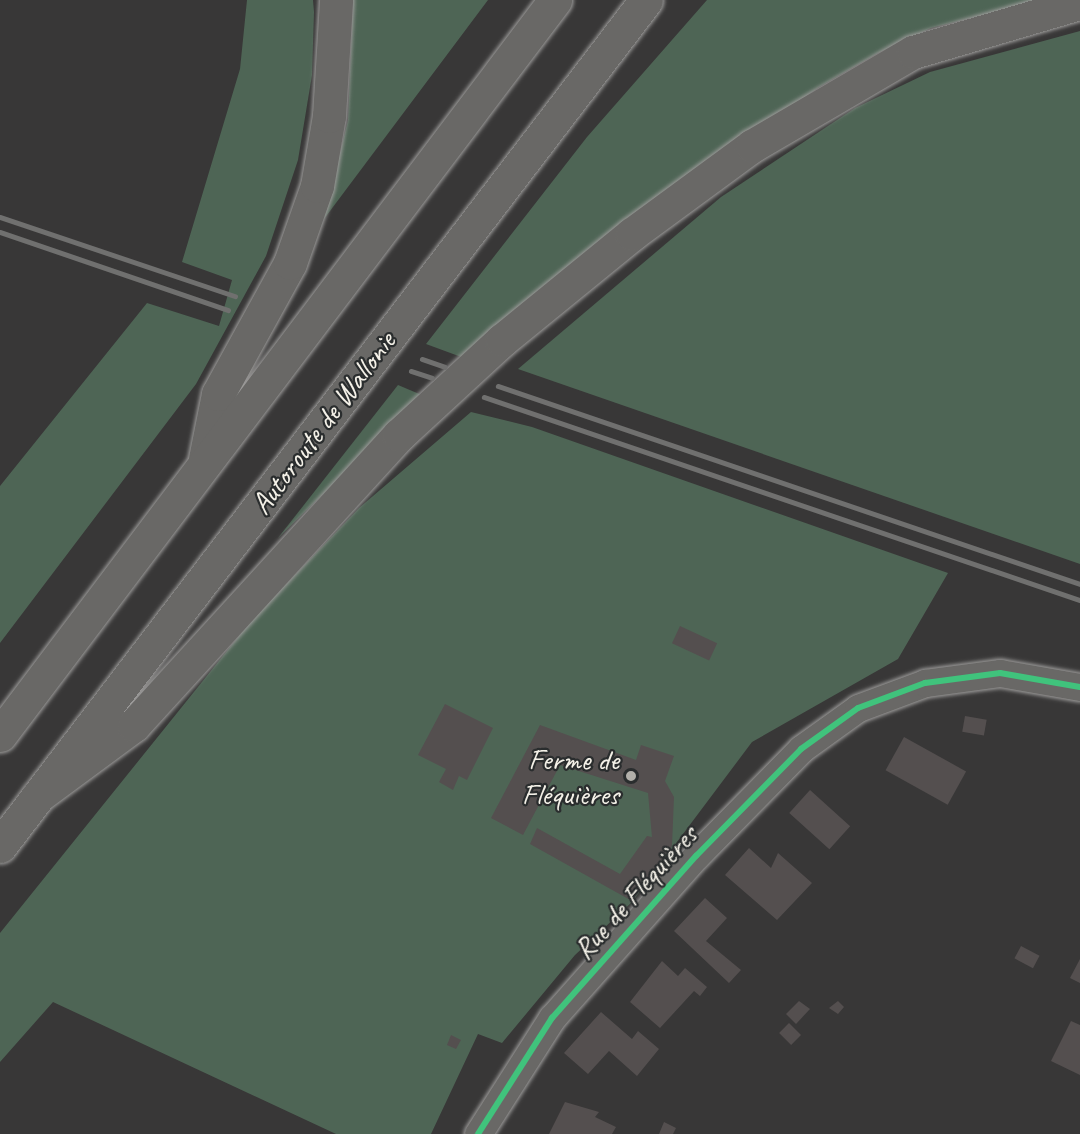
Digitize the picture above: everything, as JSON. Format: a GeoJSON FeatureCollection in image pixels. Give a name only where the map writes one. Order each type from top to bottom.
{"type":"FeatureCollection","features":[{"type":"Feature","properties":{"kind":"highway"},"geometry":{"type":"LineString","coordinates":[[204,467],[218,394],[290,263],[317,186],[329,116],[336,0]]}},
{"type":"Feature","properties":{"kind":"highway"},"geometry":{"type":"LineString","coordinates":[[0,735],[555,0]]}},
{"type":"Feature","properties":{"kind":"highway","name":"Autoroute de Wallonie"},"geometry":{"type":"LineString","coordinates":[[0,846],[646,0]]}},
{"type":"Feature","properties":{"kind":"highway"},"geometry":{"type":"LineString","coordinates":[[38,796],[134,725],[399,435],[502,340],[632,234],[752,146],[913,52],[1080,3]]}},
{"type":"Feature","properties":{"kind":"street","name":"Rue de Fléquières"},"geometry":{"type":"LineString","coordinates":[[478,1134],[552,1018],[696,856],[783,765],[858,708],[888,694],[962,676],[1040,676],[1080,687]]}},
{"type":"Feature","properties":{"kind":"green space"},"geometry":{"type":"Polygon","coordinates":[[[247,0],[313,0],[314,12],[312,75],[298,160],[266,256],[196,384],[0,643],[0,486],[147,303],[219,326],[232,280],[182,262],[240,69],[247,0]]]}},
{"type":"Feature","properties":{"kind":"green space"},"geometry":{"type":"Polygon","coordinates":[[[353,0],[488,0],[324,219],[348,120],[353,0]]]}},
{"type":"Feature","properties":{"kind":"green space"},"geometry":{"type":"Polygon","coordinates":[[[707,0],[1043,0],[931,28],[878,53],[819,87],[641,213],[464,358],[426,344],[587,137],[707,0]]]}},
{"type":"Feature","properties":{"kind":"green space"},"geometry":{"type":"Polygon","coordinates":[[[1080,31],[1080,564],[518,369],[721,197],[855,108],[930,72],[1080,31]]]}},
{"type":"Feature","properties":{"kind":"green space"},"geometry":{"type":"Polygon","coordinates":[[[398,385],[424,396],[278,538],[398,385]]]}},
{"type":"Feature","properties":{"kind":"green space"},"geometry":{"type":"Polygon","coordinates":[[[471,412],[532,427],[948,573],[898,659],[752,742],[632,902],[575,955],[502,1043],[478,1034],[431,1134],[336,1134],[53,1002],[0,1062],[0,933],[251,621],[359,508],[471,412]]]}},
{"type":"Feature","properties":{"kind":"building"},"geometry":{"type":"Polygon","coordinates":[[[680,626],[717,643],[709,661],[672,643],[680,626]]]}},
{"type":"Feature","properties":{"kind":"building"},"geometry":{"type":"Polygon","coordinates":[[[445,704],[493,728],[467,780],[459,776],[453,790],[439,782],[446,769],[418,755],[445,704]]]}},
{"type":"Feature","properties":{"kind":"building"},"geometry":{"type":"Polygon","coordinates":[[[965,716],[987,720],[984,736],[962,732],[965,716]]]}},
{"type":"Feature","properties":{"kind":"building","name":"Ferme de Fléquières"},"geometry":{"type":"Polygon","coordinates":[[[540,725],[636,760],[641,745],[674,756],[665,781],[674,797],[672,846],[632,901],[530,844],[537,828],[620,874],[647,836],[652,837],[648,793],[560,765],[523,835],[491,818],[540,725]]]}},
{"type":"Feature","properties":{"kind":"building"},"geometry":{"type":"Polygon","coordinates":[[[904,737],[966,771],[948,805],[886,770],[904,737]]]}},
{"type":"Feature","properties":{"kind":"building"},"geometry":{"type":"Polygon","coordinates":[[[810,790],[850,826],[829,849],[789,813],[810,790]]]}},
{"type":"Feature","properties":{"kind":"building"},"geometry":{"type":"Polygon","coordinates":[[[749,848],[771,868],[778,853],[812,883],[777,920],[725,875],[749,848]]]}},
{"type":"Feature","properties":{"kind":"building"},"geometry":{"type":"Polygon","coordinates":[[[705,898],[727,918],[706,941],[741,970],[729,983],[674,931],[705,898]]]}},
{"type":"Feature","properties":{"kind":"building"},"geometry":{"type":"Polygon","coordinates":[[[1021,946],[1040,956],[1033,968],[1014,958],[1021,946]]]}},
{"type":"Feature","properties":{"kind":"building"},"geometry":{"type":"Polygon","coordinates":[[[1080,959],[1080,983],[1070,978],[1080,959]]]}},
{"type":"Feature","properties":{"kind":"building"},"geometry":{"type":"Polygon","coordinates":[[[662,961],[678,976],[685,968],[707,987],[700,996],[694,991],[660,1028],[630,1002],[662,961]]]}},
{"type":"Feature","properties":{"kind":"building"},"geometry":{"type":"Polygon","coordinates":[[[799,1001],[810,1009],[796,1024],[786,1014],[799,1001]]]}},
{"type":"Feature","properties":{"kind":"building"},"geometry":{"type":"Polygon","coordinates":[[[838,1001],[844,1007],[838,1014],[829,1008],[838,1001]]]}},
{"type":"Feature","properties":{"kind":"building"},"geometry":{"type":"Polygon","coordinates":[[[601,1012],[632,1039],[638,1031],[659,1049],[637,1076],[609,1051],[588,1074],[564,1053],[601,1012]]]}},
{"type":"Feature","properties":{"kind":"building"},"geometry":{"type":"Polygon","coordinates":[[[1071,1021],[1080,1025],[1080,1075],[1051,1061],[1071,1021]]]}},
{"type":"Feature","properties":{"kind":"building"},"geometry":{"type":"Polygon","coordinates":[[[789,1023],[801,1035],[791,1045],[779,1033],[789,1023]]]}},
{"type":"Feature","properties":{"kind":"building"},"geometry":{"type":"Polygon","coordinates":[[[451,1035],[461,1040],[456,1049],[447,1045],[451,1035]]]}},
{"type":"Feature","properties":{"kind":"building"},"geometry":{"type":"Polygon","coordinates":[[[565,1102],[599,1112],[595,1117],[616,1127],[612,1134],[549,1134],[565,1102]]]}},
{"type":"Feature","properties":{"kind":"building"},"geometry":{"type":"Polygon","coordinates":[[[664,1122],[676,1128],[673,1134],[659,1134],[664,1122]]]}},
{"type":"Feature","properties":{"kind":"railway"},"geometry":{"type":"LineString","coordinates":[[0,217],[235,296]]}},
{"type":"Feature","properties":{"kind":"railway"},"geometry":{"type":"LineString","coordinates":[[0,232],[228,310]]}},
{"type":"Feature","properties":{"kind":"railway"},"geometry":{"type":"LineString","coordinates":[[422,359],[445,367]]}},
{"type":"Feature","properties":{"kind":"railway"},"geometry":{"type":"LineString","coordinates":[[411,371],[432,378]]}},
{"type":"Feature","properties":{"kind":"railway"},"geometry":{"type":"LineString","coordinates":[[498,386],[1080,584]]}},
{"type":"Feature","properties":{"kind":"railway"},"geometry":{"type":"LineString","coordinates":[[484,397],[1080,600]]}},
{"type":"Feature","properties":{"kind":"cycle path"},"geometry":{"type":"LineString","coordinates":[[478,1134],[552,1018],[696,856],[801,749],[858,708],[925,683],[1000,673],[1080,687]]}},
{"type":"Feature","properties":{"kind":"place","name":"Ferme de Fléquières"},"geometry":{"type":"Point","coordinates":[631,776]}}]}
